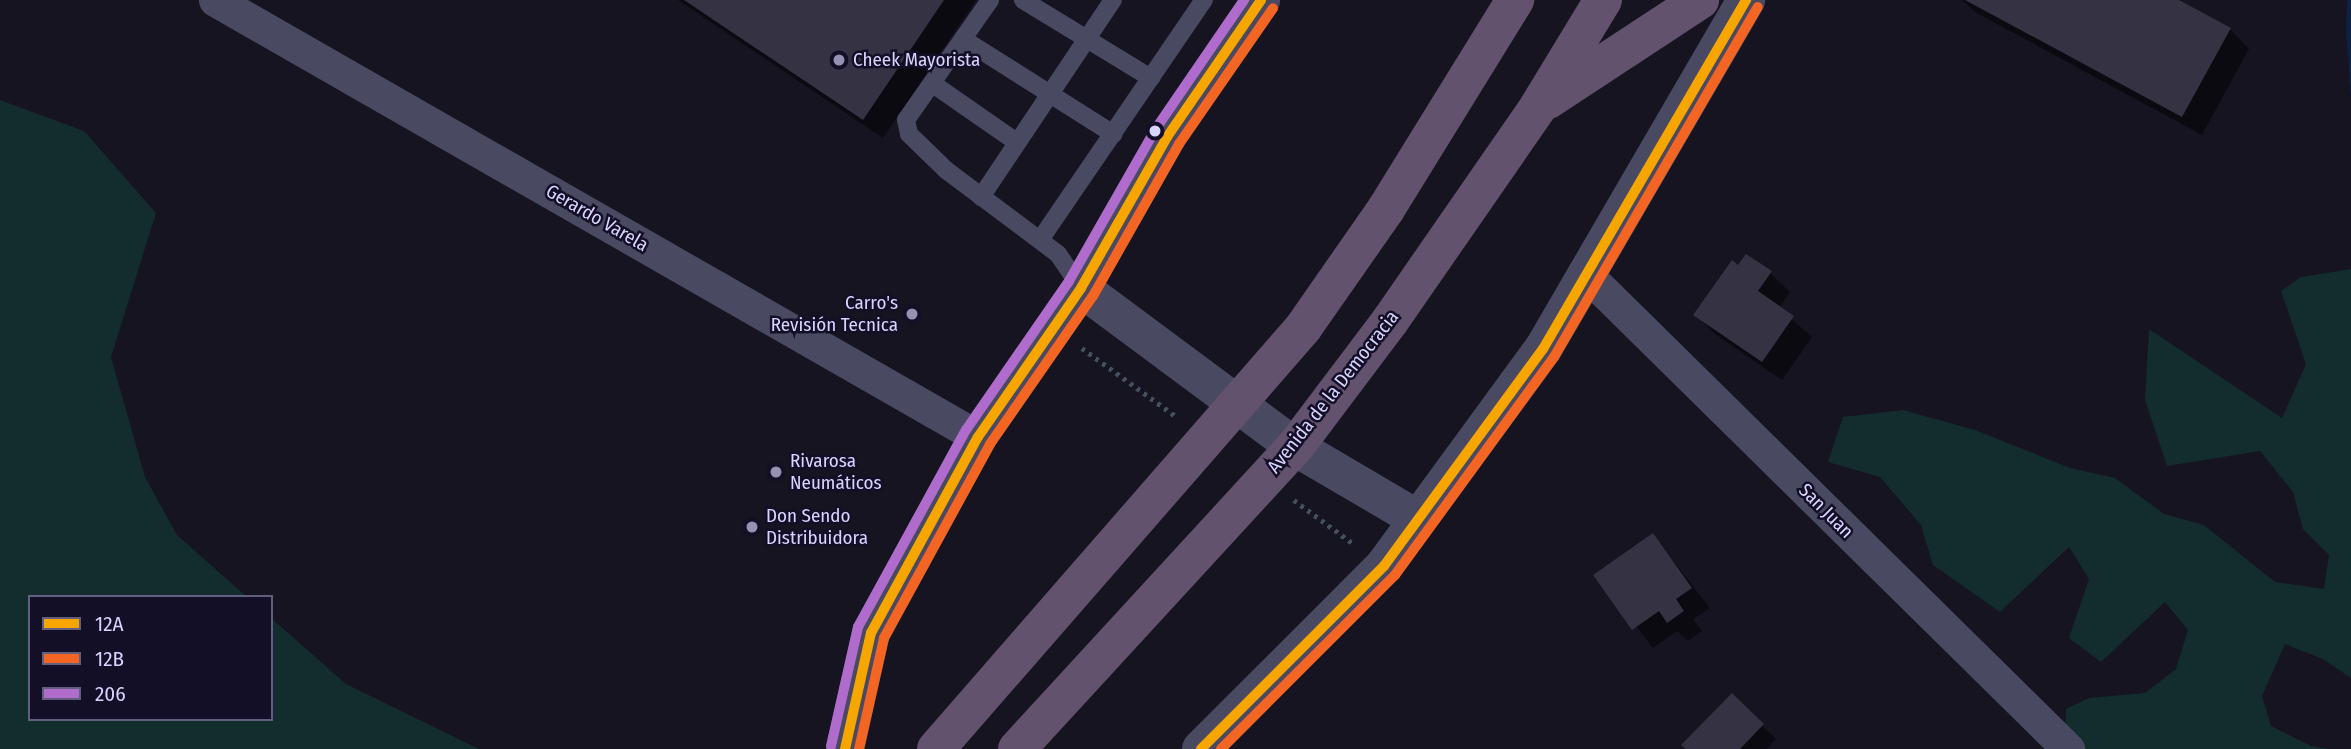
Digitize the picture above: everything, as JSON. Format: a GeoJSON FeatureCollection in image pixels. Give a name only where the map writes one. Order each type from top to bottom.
{"type":"FeatureCollection","features":[{"type":"Feature","properties":{"kind":"highway"},"geometry":{"type":"LineString","coordinates":[[1478,65],[1487,0]]}},
{"type":"Feature","properties":{"kind":"highway"},"geometry":{"type":"LineString","coordinates":[[936,749],[1303,328],[1379,220],[1478,65],[1515,0]]}},
{"type":"Feature","properties":{"kind":"highway","name":"Avenida de la Democracia"},"geometry":{"type":"LineString","coordinates":[[1017,749],[1295,447],[1390,321],[1538,107],[1603,0]]}},
{"type":"Feature","properties":{"kind":"highway"},"geometry":{"type":"LineString","coordinates":[[1538,107],[1700,0]]}},
{"type":"Feature","properties":{"kind":"street","name":"Gerardo Varela"},"geometry":{"type":"LineString","coordinates":[[215,0],[978,436]]}},
{"type":"Feature","properties":{"kind":"street"},"geometry":{"type":"LineString","coordinates":[[845,749],[871,634],[978,436],[1082,288],[1167,137],[1261,0]]}},
{"type":"Feature","properties":{"kind":"street"},"geometry":{"type":"LineString","coordinates":[[1201,749],[1384,566],[1416,518],[1543,349],[1584,272],[1746,0]]}},
{"type":"Feature","properties":{"kind":"street","name":"San Juan"},"geometry":{"type":"LineString","coordinates":[[1584,272],[2054,744]]}},
{"type":"Feature","properties":{"kind":"street"},"geometry":{"type":"LineString","coordinates":[[1082,288],[1295,447],[1416,518]]}},
{"type":"Feature","properties":{"kind":"lane"},"geometry":{"type":"LineString","coordinates":[[990,0],[906,120],[909,134],[946,170],[1058,254],[1082,288]]}},
{"type":"Feature","properties":{"kind":"lane"},"geometry":{"type":"LineString","coordinates":[[1023,0],[1151,78]]}},
{"type":"Feature","properties":{"kind":"lane"},"geometry":{"type":"LineString","coordinates":[[981,197],[1015,141],[1113,0]]}},
{"type":"Feature","properties":{"kind":"lane"},"geometry":{"type":"LineString","coordinates":[[1040,240],[1205,0]]}},
{"type":"Feature","properties":{"kind":"lane"},"geometry":{"type":"LineString","coordinates":[[964,39],[1113,134]]}},
{"type":"Feature","properties":{"kind":"lane"},"geometry":{"type":"LineString","coordinates":[[933,84],[1015,141]]}},
{"type":"Feature","properties":{"kind":"path"},"geometry":{"type":"LineString","coordinates":[[1072,341],[1188,425]]}},
{"type":"Feature","properties":{"kind":"path"},"geometry":{"type":"LineString","coordinates":[[1282,492],[1358,547]]}},
{"type":"Feature","properties":{"kind":"green space"},"geometry":{"type":"Polygon","coordinates":[[[0,100],[84,131],[156,213],[111,357],[145,477],[177,535],[245,595],[28,595],[28,721],[273,721],[273,620],[346,684],[479,749],[0,749],[0,100]]]}},
{"type":"Feature","properties":{"kind":"green space"},"geometry":{"type":"Polygon","coordinates":[[[2351,269],[2351,678],[2323,659],[2285,644],[2262,696],[2271,726],[2311,746],[2329,749],[2065,749],[2066,709],[2089,698],[2145,693],[2176,669],[2188,630],[2165,602],[2101,662],[2069,638],[2089,579],[2069,547],[2000,612],[1933,565],[1921,525],[1880,477],[1828,462],[1843,417],[1903,410],[1975,430],[2070,468],[2115,478],[2164,514],[2204,525],[2275,582],[2324,589],[2329,555],[2303,529],[2293,492],[2260,451],[2167,466],[2145,400],[2149,329],[2282,418],[2306,364],[2281,291],[2301,277],[2351,269]]]}},
{"type":"Feature","properties":{"kind":"water"},"geometry":{"type":"Polygon","coordinates":[[[2347,0],[2351,0],[2351,96],[2346,33],[2347,0]]]}},
{"type":"Feature","properties":{"kind":"building","name":"Cheek Mayorista"},"geometry":{"type":"Polygon","coordinates":[[[684,0],[944,0],[863,120],[684,0]]]}},
{"type":"Feature","properties":{"kind":"building"},"geometry":{"type":"Polygon","coordinates":[[[1965,0],[2179,0],[2231,28],[2182,117],[1965,0]]]}},
{"type":"Feature","properties":{"kind":"building"},"geometry":{"type":"Polygon","coordinates":[[[1746,254],[1772,271],[1758,291],[1794,316],[1762,362],[1693,315],[1732,260],[1738,265],[1746,254]]]}},
{"type":"Feature","properties":{"kind":"building"},"geometry":{"type":"Polygon","coordinates":[[[1653,533],[1692,588],[1676,599],[1684,611],[1667,623],[1659,611],[1632,630],[1593,575],[1653,533]]]}},
{"type":"Feature","properties":{"kind":"building"},"geometry":{"type":"Polygon","coordinates":[[[1732,693],[1764,724],[1740,749],[1686,749],[1681,745],[1732,693]]]}},
{"type":"Feature","properties":{"kind":"transit line","name":"206"},"geometry":{"type":"LineString","coordinates":[[831,746],[858,627],[966,430],[1069,281],[1155,130],[1244,0]]}},
{"type":"Feature","properties":{"kind":"transit line","name":"12A"},"geometry":{"type":"LineString","coordinates":[[845,749],[871,633],[978,437],[1081,288],[1167,137],[1261,0]]}},
{"type":"Feature","properties":{"kind":"transit line","name":"12A"},"geometry":{"type":"LineString","coordinates":[[1201,749],[1384,566],[1543,349],[1746,0]]}},
{"type":"Feature","properties":{"kind":"transit line","name":"12B"},"geometry":{"type":"LineString","coordinates":[[1221,749],[1395,575],[1554,357],[1758,7]]}},
{"type":"Feature","properties":{"kind":"transit line","name":"12B"},"geometry":{"type":"LineString","coordinates":[[859,749],[884,638],[990,444],[1093,296],[1179,144],[1273,8]]}},
{"type":"Feature","properties":{"kind":"place","name":"Cheek Mayorista"},"geometry":{"type":"Point","coordinates":[839,60]}},
{"type":"Feature","properties":{"kind":"place","name":"Carro's Revisión Tecnica"},"geometry":{"type":"Point","coordinates":[912,314]}},
{"type":"Feature","properties":{"kind":"place","name":"Rivarosa Neumáticos"},"geometry":{"type":"Point","coordinates":[776,472]}},
{"type":"Feature","properties":{"kind":"place","name":"Don Sendo Distribuidora"},"geometry":{"type":"Point","coordinates":[752,527]}}]}
